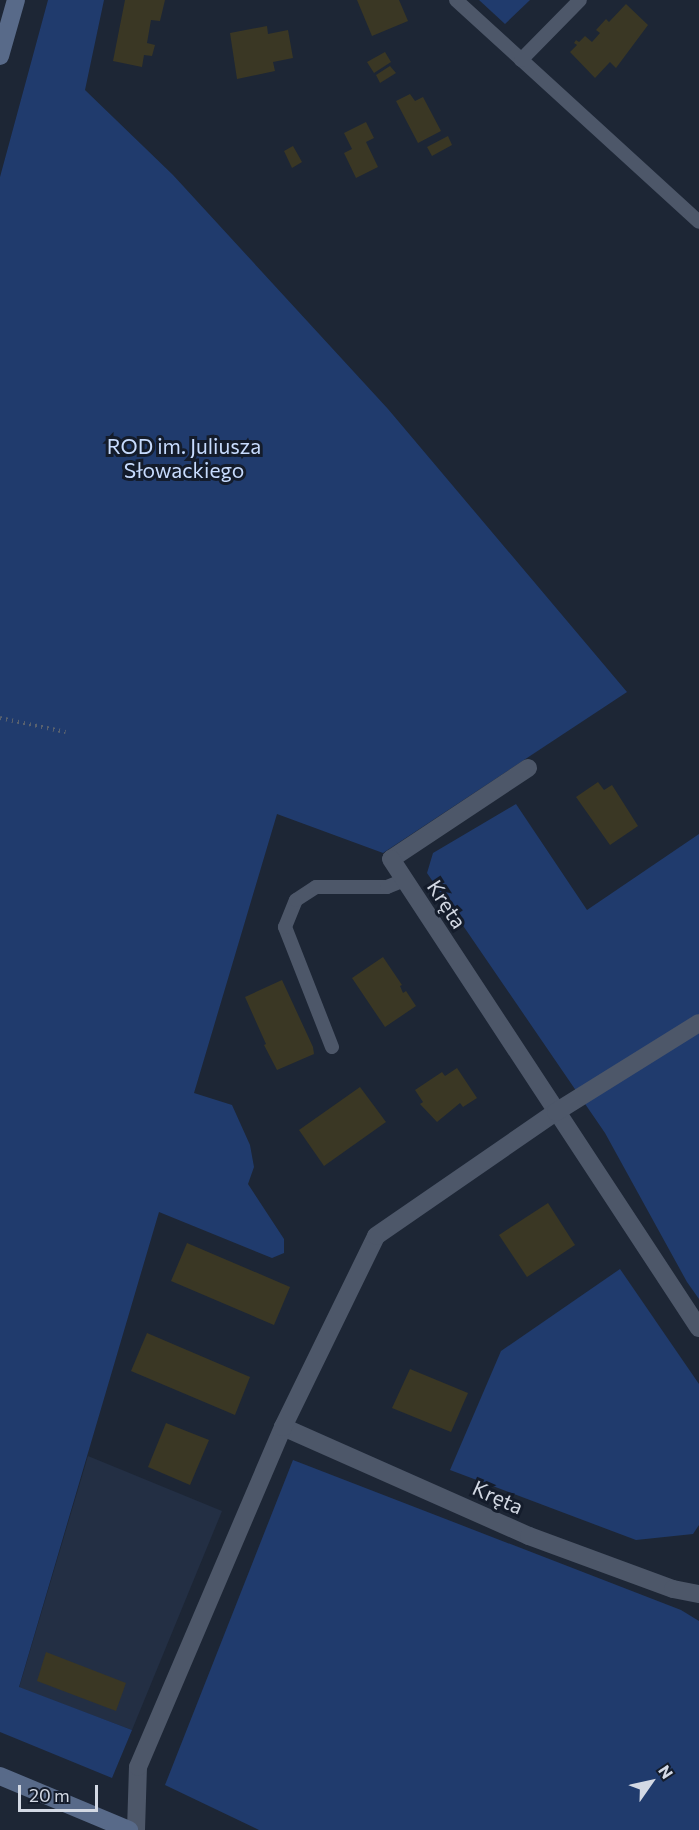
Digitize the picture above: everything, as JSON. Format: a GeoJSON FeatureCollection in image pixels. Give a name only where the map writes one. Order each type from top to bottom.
{"type":"FeatureCollection","features":[{"type":"Feature","properties":{"kind":"street"},"geometry":{"type":"LineString","coordinates":[[0,56],[16,0]]}},
{"type":"Feature","properties":{"kind":"street","name":"Kręta"},"geometry":{"type":"LineString","coordinates":[[528,768],[391,859],[699,1328]]}},
{"type":"Feature","properties":{"kind":"street"},"geometry":{"type":"LineString","coordinates":[[135,1830],[138,1767],[283,1427],[376,1236],[556,1112],[699,1023]]}},
{"type":"Feature","properties":{"kind":"street","name":"Kręta"},"geometry":{"type":"LineString","coordinates":[[283,1427],[529,1536],[673,1589],[699,1594]]}},
{"type":"Feature","properties":{"kind":"street"},"geometry":{"type":"LineString","coordinates":[[0,1776],[129,1830]]}},
{"type":"Feature","properties":{"kind":"lane"},"geometry":{"type":"LineString","coordinates":[[456,0],[698,220]]}},
{"type":"Feature","properties":{"kind":"lane"},"geometry":{"type":"LineString","coordinates":[[521,60],[580,0]]}},
{"type":"Feature","properties":{"kind":"lane"},"geometry":{"type":"LineString","coordinates":[[332,1047],[285,927],[296,900],[316,887],[387,887],[404,880]]}},
{"type":"Feature","properties":{"kind":"path"},"geometry":{"type":"LineString","coordinates":[[0,718],[66,732]]}},
{"type":"Feature","properties":{"kind":"shaded area"},"geometry":{"type":"Polygon","coordinates":[[[88,1456],[222,1511],[132,1730],[19,1688],[88,1456]]]}},
{"type":"Feature","properties":{"kind":"green space","name":"ROD im. Juliusza Słowackiego"},"geometry":{"type":"Polygon","coordinates":[[[48,0],[104,0],[85,90],[173,175],[388,409],[627,692],[383,853],[277,814],[194,1093],[232,1105],[250,1145],[254,1167],[248,1184],[284,1239],[284,1253],[272,1258],[159,1212],[19,1687],[132,1730],[112,1778],[0,1732],[0,177],[48,0]]]}},
{"type":"Feature","properties":{"kind":"green space"},"geometry":{"type":"Polygon","coordinates":[[[479,0],[530,0],[505,24],[479,0]]]}},
{"type":"Feature","properties":{"kind":"green space"},"geometry":{"type":"Polygon","coordinates":[[[516,804],[587,910],[699,834],[699,1299],[687,1282],[605,1133],[427,873],[433,853],[516,804]]]}},
{"type":"Feature","properties":{"kind":"green space"},"geometry":{"type":"Polygon","coordinates":[[[620,1269],[699,1384],[699,1525],[693,1534],[636,1540],[450,1470],[501,1351],[620,1269]]]}},
{"type":"Feature","properties":{"kind":"green space"},"geometry":{"type":"Polygon","coordinates":[[[293,1460],[681,1610],[699,1621],[699,1830],[259,1830],[165,1785],[293,1460]]]}},
{"type":"Feature","properties":{"kind":"building"},"geometry":{"type":"Polygon","coordinates":[[[125,0],[165,0],[160,21],[151,20],[147,43],[155,45],[152,56],[144,55],[142,67],[113,61],[125,0]]]}},
{"type":"Feature","properties":{"kind":"building"},"geometry":{"type":"Polygon","coordinates":[[[357,0],[399,0],[408,21],[372,36],[357,0]]]}},
{"type":"Feature","properties":{"kind":"building"},"geometry":{"type":"Polygon","coordinates":[[[626,4],[648,25],[616,68],[610,62],[595,78],[570,52],[577,45],[574,43],[576,40],[579,42],[585,36],[592,42],[600,33],[596,30],[606,19],[609,22],[626,4]]]}},
{"type":"Feature","properties":{"kind":"building"},"geometry":{"type":"Polygon","coordinates":[[[267,26],[268,34],[288,30],[293,58],[273,62],[275,71],[237,79],[230,33],[267,26]]]}},
{"type":"Feature","properties":{"kind":"building"},"geometry":{"type":"Polygon","coordinates":[[[385,52],[391,62],[374,73],[367,62],[385,52]]]}},
{"type":"Feature","properties":{"kind":"building"},"geometry":{"type":"Polygon","coordinates":[[[390,66],[396,73],[380,83],[376,75],[390,66]]]}},
{"type":"Feature","properties":{"kind":"building"},"geometry":{"type":"Polygon","coordinates":[[[410,94],[415,101],[423,97],[441,131],[418,143],[396,101],[410,94]]]}},
{"type":"Feature","properties":{"kind":"building"},"geometry":{"type":"Polygon","coordinates":[[[366,122],[374,138],[366,142],[378,167],[356,178],[344,153],[352,149],[344,133],[366,122]]]}},
{"type":"Feature","properties":{"kind":"building"},"geometry":{"type":"Polygon","coordinates":[[[448,136],[452,145],[432,156],[427,147],[448,136]]]}},
{"type":"Feature","properties":{"kind":"building"},"geometry":{"type":"Polygon","coordinates":[[[293,146],[302,162],[292,168],[284,151],[293,146]]]}},
{"type":"Feature","properties":{"kind":"building"},"geometry":{"type":"Polygon","coordinates":[[[598,782],[604,790],[612,785],[638,826],[610,845],[576,797],[598,782]]]}},
{"type":"Feature","properties":{"kind":"building"},"geometry":{"type":"Polygon","coordinates":[[[383,957],[402,985],[400,986],[403,993],[406,991],[416,1006],[385,1027],[352,978],[383,957]]]}},
{"type":"Feature","properties":{"kind":"building"},"geometry":{"type":"Polygon","coordinates":[[[282,980],[313,1047],[314,1054],[277,1070],[264,1045],[266,1044],[245,997],[282,980]]]}},
{"type":"Feature","properties":{"kind":"building"},"geometry":{"type":"Polygon","coordinates":[[[457,1068],[477,1098],[463,1107],[460,1103],[437,1122],[420,1104],[423,1102],[415,1090],[442,1072],[445,1076],[457,1068]]]}},
{"type":"Feature","properties":{"kind":"building"},"geometry":{"type":"Polygon","coordinates":[[[360,1087],[386,1122],[324,1166],[299,1130],[360,1087]]]}},
{"type":"Feature","properties":{"kind":"building"},"geometry":{"type":"Polygon","coordinates":[[[548,1203],[575,1245],[527,1277],[499,1235],[548,1203]]]}},
{"type":"Feature","properties":{"kind":"building"},"geometry":{"type":"Polygon","coordinates":[[[187,1243],[290,1287],[274,1325],[171,1281],[187,1243]]]}},
{"type":"Feature","properties":{"kind":"building"},"geometry":{"type":"Polygon","coordinates":[[[147,1333],[250,1377],[235,1415],[131,1371],[147,1333]]]}},
{"type":"Feature","properties":{"kind":"building"},"geometry":{"type":"Polygon","coordinates":[[[410,1369],[468,1393],[451,1432],[392,1408],[410,1369]]]}},
{"type":"Feature","properties":{"kind":"building"},"geometry":{"type":"Polygon","coordinates":[[[166,1423],[209,1440],[190,1485],[148,1467],[166,1423]]]}},
{"type":"Feature","properties":{"kind":"building"},"geometry":{"type":"Polygon","coordinates":[[[46,1652],[126,1683],[116,1711],[37,1681],[46,1652]]]}}]}
